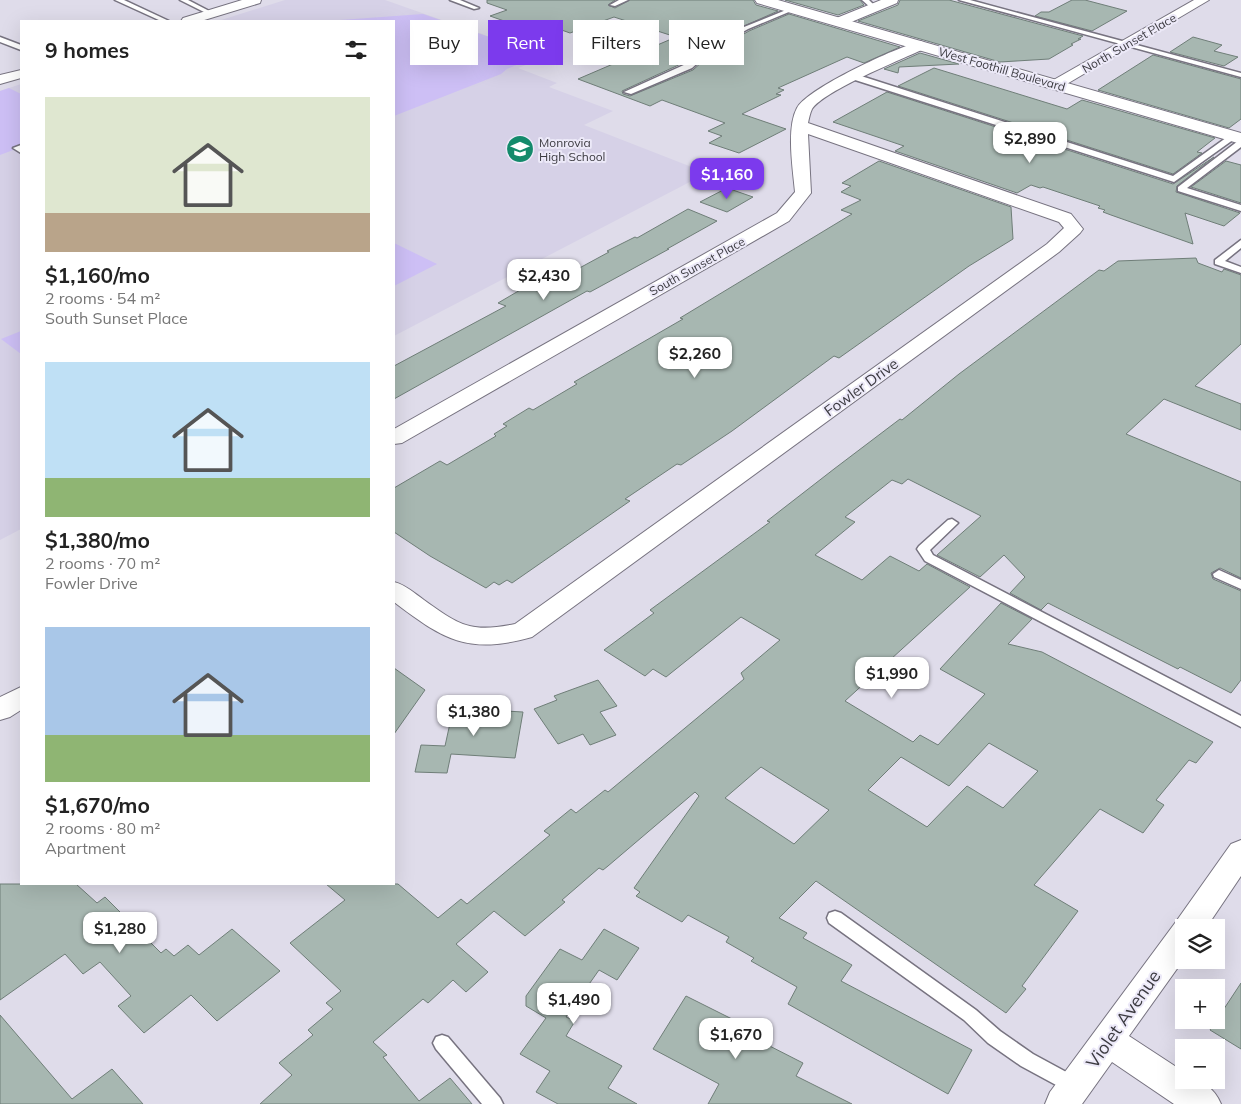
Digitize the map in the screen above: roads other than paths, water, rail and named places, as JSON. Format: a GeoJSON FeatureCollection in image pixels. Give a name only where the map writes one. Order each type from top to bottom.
{"type":"FeatureCollection","features":[{"type":"Feature","properties":{"kind":"main road","name":"West Foothill Boulevard"},"geometry":{"type":"LineString","coordinates":[[762,0],[921,45],[1238,140]]}},
{"type":"Feature","properties":{"kind":"street"},"geometry":{"type":"LineString","coordinates":[[191,20],[255,0]]}},
{"type":"Feature","properties":{"kind":"street"},"geometry":{"type":"LineString","coordinates":[[839,22],[869,3],[892,0]]}},
{"type":"Feature","properties":{"kind":"street","name":"North Sunset Place"},"geometry":{"type":"LineString","coordinates":[[1055,85],[1203,0]]}},
{"type":"Feature","properties":{"kind":"street","name":"South Sunset Place"},"geometry":{"type":"LineString","coordinates":[[395,437],[784,217],[803,193],[801,126],[804,108],[819,94],[921,45]]}},
{"type":"Feature","properties":{"kind":"street","name":"Fowler Drive"},"geometry":{"type":"LineString","coordinates":[[395,591],[442,623],[464,635],[495,637],[523,631],[1045,254],[1074,229],[1065,218],[801,126]]}},
{"type":"Feature","properties":{"kind":"street"},"geometry":{"type":"LineString","coordinates":[[0,710],[20,699]]}},
{"type":"Feature","properties":{"kind":"street"},"geometry":{"type":"LineString","coordinates":[[1194,919],[1241,852]]}},
{"type":"Feature","properties":{"kind":"street","name":"Violet Avenue"},"geometry":{"type":"LineString","coordinates":[[1069,1095],[1175,946]]}},
{"type":"Feature","properties":{"kind":"street"},"geometry":{"type":"LineString","coordinates":[[1108,1040],[1204,1104]]}},
{"type":"Feature","properties":{"kind":"lane"},"geometry":{"type":"LineString","coordinates":[[118,0],[164,20]]}},
{"type":"Feature","properties":{"kind":"lane"},"geometry":{"type":"LineString","coordinates":[[184,0],[212,14]]}},
{"type":"Feature","properties":{"kind":"lane"},"geometry":{"type":"LineString","coordinates":[[453,0],[476,8]]}},
{"type":"Feature","properties":{"kind":"lane"},"geometry":{"type":"LineString","coordinates":[[613,5],[625,0]]}},
{"type":"Feature","properties":{"kind":"lane"},"geometry":{"type":"LineString","coordinates":[[962,0],[1241,75]]}},
{"type":"Feature","properties":{"kind":"lane"},"geometry":{"type":"LineString","coordinates":[[628,92],[688,66],[710,47],[746,28],[792,9]]}},
{"type":"Feature","properties":{"kind":"lane"},"geometry":{"type":"LineString","coordinates":[[0,39],[20,48]]}},
{"type":"Feature","properties":{"kind":"lane"},"geometry":{"type":"LineString","coordinates":[[855,76],[1174,179],[1238,140]]}},
{"type":"Feature","properties":{"kind":"lane"},"geometry":{"type":"LineString","coordinates":[[1238,140],[1181,189],[1241,208]]}},
{"type":"Feature","properties":{"kind":"lane"},"geometry":{"type":"LineString","coordinates":[[1241,243],[1218,262],[1241,270]]}},
{"type":"Feature","properties":{"kind":"lane"},"geometry":{"type":"LineString","coordinates":[[952,523],[923,549],[928,558],[1241,722]]}},
{"type":"Feature","properties":{"kind":"lane"},"geometry":{"type":"LineString","coordinates":[[1219,574],[1241,585]]}},
{"type":"Feature","properties":{"kind":"lane"},"geometry":{"type":"LineString","coordinates":[[835,918],[970,1015],[994,1038],[1027,1060],[1069,1095]]}},
{"type":"Feature","properties":{"kind":"lane"},"geometry":{"type":"LineString","coordinates":[[442,1044],[494,1104]]}},
{"type":"Feature","properties":{"kind":"place","name":"Monrovia High School"},"geometry":{"type":"Point","coordinates":[520,149]}}]}
